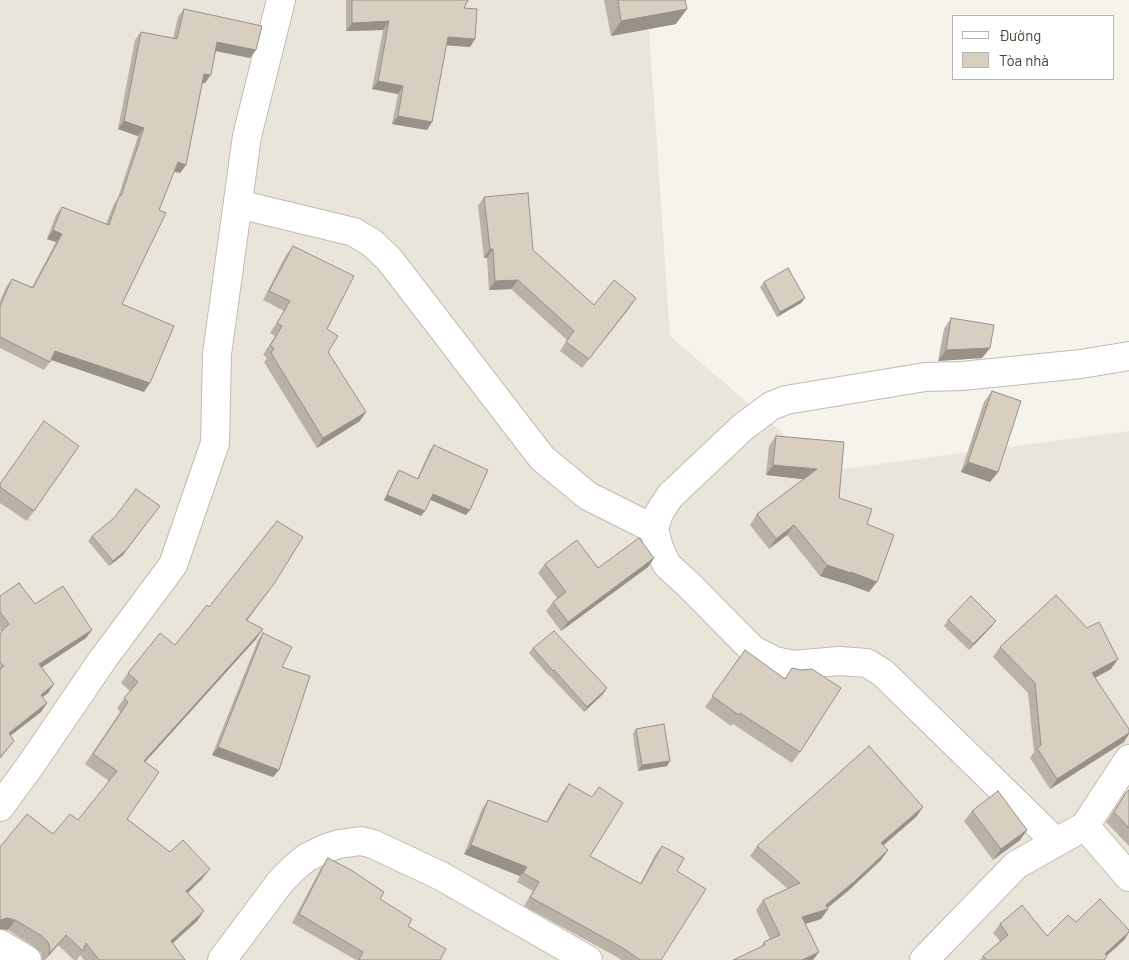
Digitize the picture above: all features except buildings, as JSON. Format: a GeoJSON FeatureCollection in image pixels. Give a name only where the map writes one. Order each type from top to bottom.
{"type":"FeatureCollection","features":[{"type":"Feature","properties":{"kind":"street"},"geometry":{"type":"LineString","coordinates":[[0,807],[103,659],[173,565],[215,444],[217,354],[247,136],[281,0]]}},
{"type":"Feature","properties":{"kind":"street"},"geometry":{"type":"LineString","coordinates":[[238,204],[354,232],[372,243],[389,260],[542,458],[588,496],[654,529]]}},
{"type":"Feature","properties":{"kind":"street"},"geometry":{"type":"LineString","coordinates":[[1056,842],[883,673],[867,664],[839,661],[793,665],[775,661],[753,650],[667,565],[659,548],[654,529],[659,513],[670,496],[743,427],[771,406],[786,400],[925,376],[962,376],[1081,364],[1129,356]]}},
{"type":"Feature","properties":{"kind":"street"},"geometry":{"type":"LineString","coordinates":[[924,960],[1016,865],[1086,826],[1129,760]]}},
{"type":"Feature","properties":{"kind":"street"},"geometry":{"type":"LineString","coordinates":[[1086,826],[1129,877]]}},
{"type":"Feature","properties":{"kind":"street"},"geometry":{"type":"LineString","coordinates":[[222,960],[281,881],[294,868],[306,858],[324,849],[338,844],[361,841],[373,844],[441,876],[588,960]]}},
{"type":"Feature","properties":{"kind":"street"},"geometry":{"type":"LineString","coordinates":[[0,944],[28,960]]}},
{"type":"Feature","properties":{"kind":"shaded area"},"geometry":{"type":"Polygon","coordinates":[[[0,0],[647,0],[670,336],[827,471],[1129,431],[1129,960],[0,960],[0,0]]]}}]}
